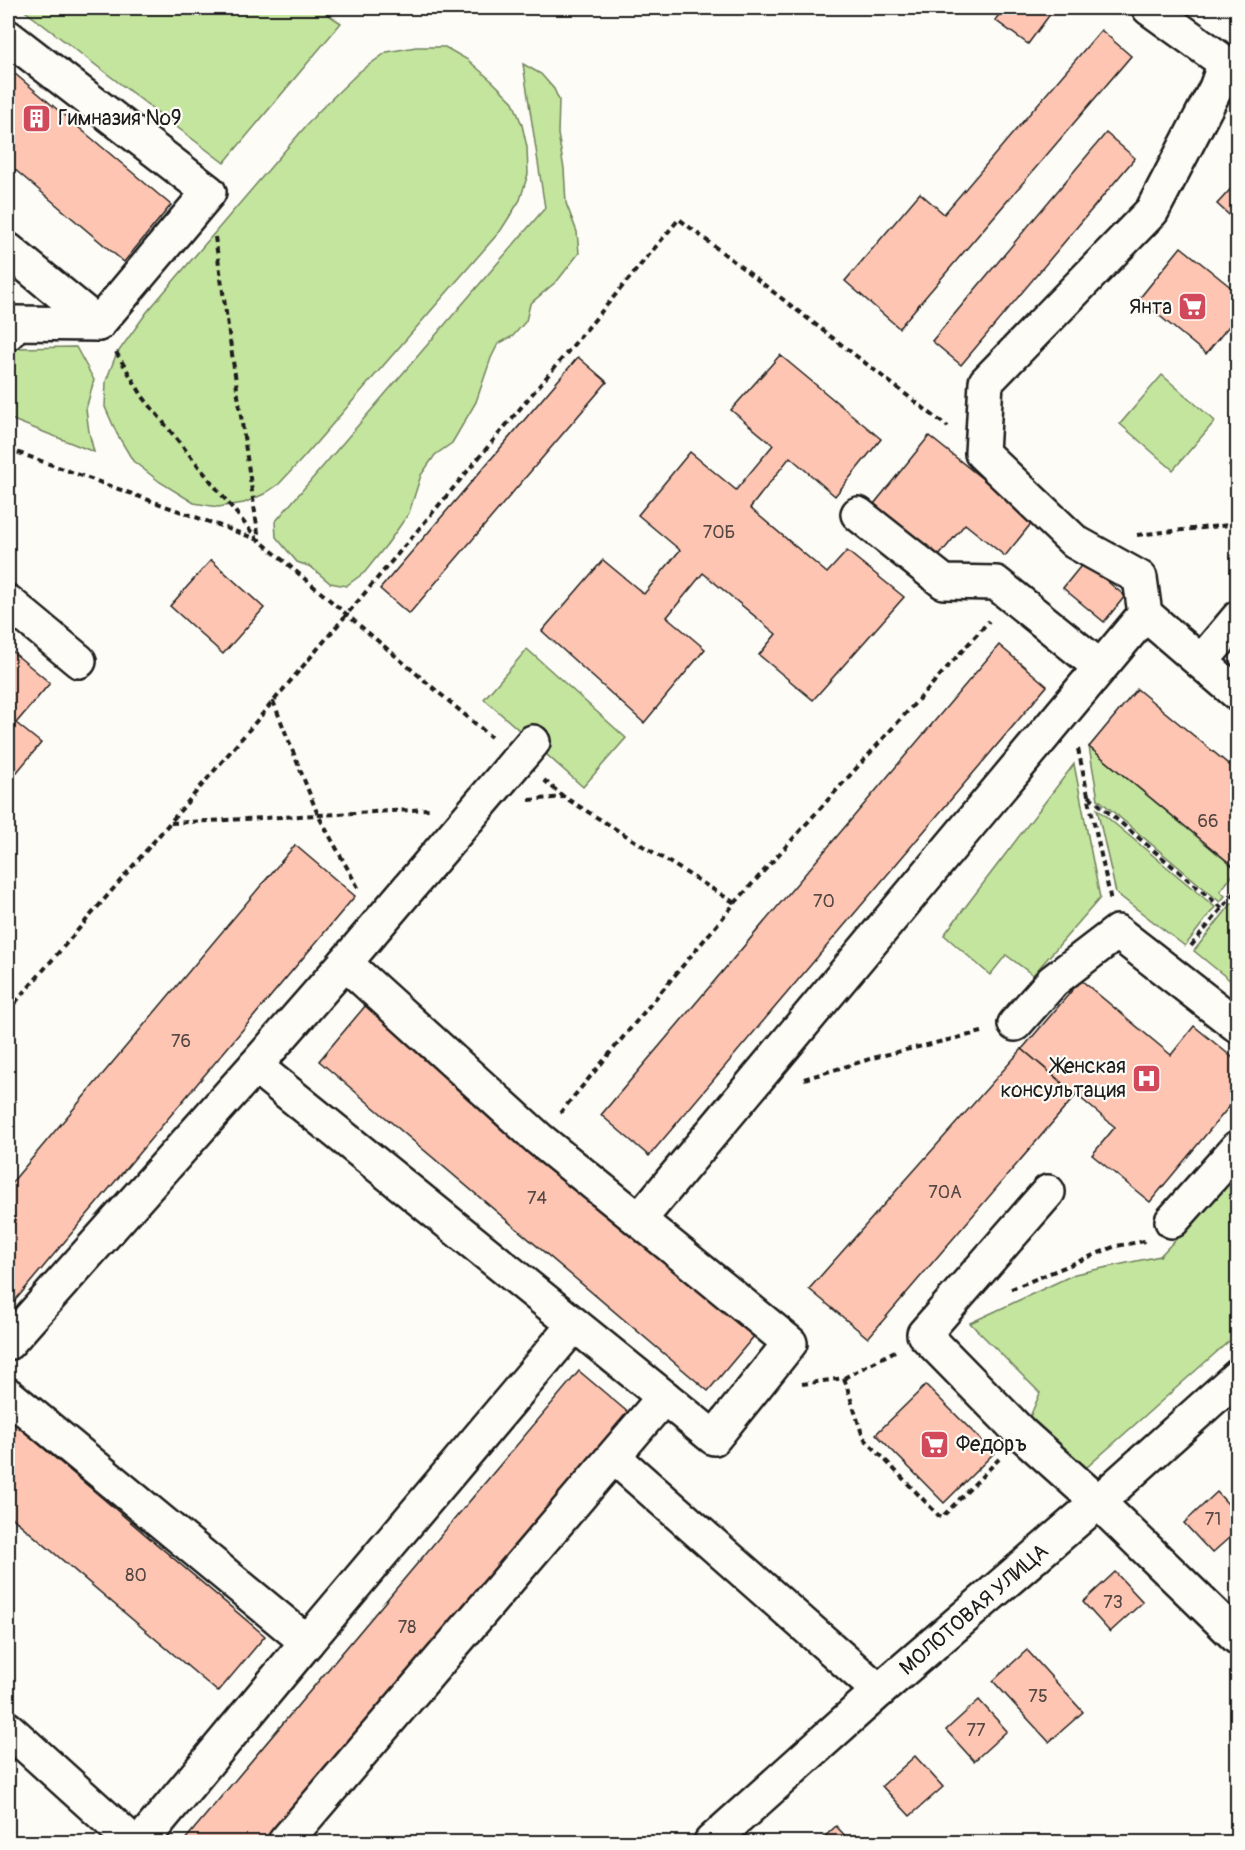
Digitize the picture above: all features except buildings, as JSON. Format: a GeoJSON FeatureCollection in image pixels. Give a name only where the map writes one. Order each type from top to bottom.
{"type":"FeatureCollection","features":[{"type":"Feature","properties":{"kind":"street"},"geometry":{"type":"LineString","coordinates":[[1149,8],[1231,68],[1216,88],[1152,211],[986,382],[982,453],[1075,542],[1140,578],[1145,614],[1238,694]]}},
{"type":"Feature","properties":{"kind":"street"},"geometry":{"type":"LineString","coordinates":[[8,37],[209,192],[98,324]]}},
{"type":"Feature","properties":{"kind":"street"},"geometry":{"type":"LineString","coordinates":[[8,250],[98,324]]}},
{"type":"Feature","properties":{"kind":"street"},"geometry":{"type":"LineString","coordinates":[[8,333],[16,323],[98,324]]}},
{"type":"Feature","properties":{"kind":"street"},"geometry":{"type":"LineString","coordinates":[[858,514],[944,582],[996,583],[1100,667]]}},
{"type":"Feature","properties":{"kind":"street"},"geometry":{"type":"LineString","coordinates":[[8,602],[79,661]]}},
{"type":"Feature","properties":{"kind":"street"},"geometry":{"type":"LineString","coordinates":[[639,1220],[1145,614]]}},
{"type":"Feature","properties":{"kind":"street"},"geometry":{"type":"LineString","coordinates":[[1201,662],[1238,618]]}},
{"type":"Feature","properties":{"kind":"street"},"geometry":{"type":"LineString","coordinates":[[8,1343],[345,963],[525,751]]}},
{"type":"Feature","properties":{"kind":"street"},"geometry":{"type":"LineString","coordinates":[[1015,1024],[1053,981],[1117,932],[1238,1026]]}},
{"type":"Feature","properties":{"kind":"street"},"geometry":{"type":"LineString","coordinates":[[255,1066],[714,1438],[790,1343],[539,1139],[345,963]]}},
{"type":"Feature","properties":{"kind":"street"},"geometry":{"type":"LineString","coordinates":[[1172,1221],[1238,1147]]}},
{"type":"Feature","properties":{"kind":"street"},"geometry":{"type":"LineString","coordinates":[[1048,1192],[924,1334],[1023,1435],[1098,1502],[1238,1638]]}},
{"type":"Feature","properties":{"kind":"street"},"geometry":{"type":"LineString","coordinates":[[141,1842],[574,1325]]}},
{"type":"Feature","properties":{"kind":"street","name":"МОЛОТОВАЯ УЛИЦА"},"geometry":{"type":"LineString","coordinates":[[711,1842],[879,1690],[1098,1502],[1238,1376]]}},
{"type":"Feature","properties":{"kind":"street"},"geometry":{"type":"LineString","coordinates":[[8,1395],[307,1642]]}},
{"type":"Feature","properties":{"kind":"street"},"geometry":{"type":"LineString","coordinates":[[285,1842],[664,1397]]}},
{"type":"Feature","properties":{"kind":"street"},"geometry":{"type":"LineString","coordinates":[[614,1457],[879,1690]]}},
{"type":"Feature","properties":{"kind":"street"},"geometry":{"type":"LineString","coordinates":[[8,1729],[133,1842]]}},
{"type":"Feature","properties":{"kind":"path"},"geometry":{"type":"LineString","coordinates":[[209,192],[259,540]]}},
{"type":"Feature","properties":{"kind":"path"},"geometry":{"type":"LineString","coordinates":[[8,1011],[347,616],[679,219],[982,453]]}},
{"type":"Feature","properties":{"kind":"path"},"geometry":{"type":"LineString","coordinates":[[98,324],[143,397],[259,540],[347,616],[525,751],[564,796],[735,903]]}},
{"type":"Feature","properties":{"kind":"path"},"geometry":{"type":"LineString","coordinates":[[8,448],[259,540]]}},
{"type":"Feature","properties":{"kind":"path"},"geometry":{"type":"LineString","coordinates":[[1133,536],[1238,524]]}},
{"type":"Feature","properties":{"kind":"path"},"geometry":{"type":"LineString","coordinates":[[539,1139],[735,903],[1011,596]]}},
{"type":"Feature","properties":{"kind":"path"},"geometry":{"type":"LineString","coordinates":[[273,701],[318,815],[378,924]]}},
{"type":"Feature","properties":{"kind":"path"},"geometry":{"type":"LineString","coordinates":[[1069,705],[1117,932]]}},
{"type":"Feature","properties":{"kind":"path"},"geometry":{"type":"LineString","coordinates":[[1088,795],[1222,908]]}},
{"type":"Feature","properties":{"kind":"path"},"geometry":{"type":"LineString","coordinates":[[171,822],[477,806],[564,796]]}},
{"type":"Feature","properties":{"kind":"path"},"geometry":{"type":"LineString","coordinates":[[1169,973],[1238,889]]}},
{"type":"Feature","properties":{"kind":"path"},"geometry":{"type":"LineString","coordinates":[[794,1082],[880,1056],[1015,1024]]}},
{"type":"Feature","properties":{"kind":"path"},"geometry":{"type":"LineString","coordinates":[[1010,1290],[1116,1246],[1144,1241],[1172,1221]]}},
{"type":"Feature","properties":{"kind":"path"},"geometry":{"type":"LineString","coordinates":[[753,1390],[844,1378],[924,1334]]}},
{"type":"Feature","properties":{"kind":"path"},"geometry":{"type":"LineString","coordinates":[[844,1378],[863,1437],[941,1518],[1023,1435]]}},
{"type":"Feature","properties":{"kind":"green space"},"geometry":{"type":"Polygon","coordinates":[[[21,8],[318,8],[341,23],[224,163],[21,8]]]}},
{"type":"Feature","properties":{"kind":"green space"},"geometry":{"type":"Polygon","coordinates":[[[416,47],[445,47],[468,60],[513,102],[527,147],[528,174],[520,200],[501,230],[279,484],[244,503],[218,507],[194,503],[160,482],[133,461],[117,434],[105,407],[106,381],[116,355],[147,312],[317,113],[359,72],[387,52],[416,47]]]}},
{"type":"Feature","properties":{"kind":"green space"},"geometry":{"type":"Polygon","coordinates":[[[523,64],[541,74],[554,89],[559,100],[558,134],[564,169],[566,203],[577,232],[579,253],[558,280],[530,304],[526,321],[513,336],[498,344],[476,402],[452,443],[435,455],[421,475],[409,513],[388,543],[365,572],[346,586],[330,583],[311,567],[297,562],[276,537],[275,522],[545,208],[523,64]]]}},
{"type":"Feature","properties":{"kind":"green space"},"geometry":{"type":"Polygon","coordinates":[[[76,347],[94,380],[86,409],[94,452],[8,418],[8,357],[16,348],[76,347]]]}},
{"type":"Feature","properties":{"kind":"green space"},"geometry":{"type":"Polygon","coordinates":[[[1162,375],[1215,421],[1173,470],[1120,424],[1162,375]]]}},
{"type":"Feature","properties":{"kind":"green space"},"geometry":{"type":"Polygon","coordinates":[[[527,649],[626,738],[583,787],[484,699],[527,649]]]}},
{"type":"Feature","properties":{"kind":"green space"},"geometry":{"type":"Polygon","coordinates":[[[1089,747],[1237,870],[1220,891],[1225,896],[1220,902],[1098,799],[1089,747]]]}},
{"type":"Feature","properties":{"kind":"green space"},"geometry":{"type":"Polygon","coordinates":[[[1074,764],[1100,898],[1033,975],[1006,955],[990,975],[944,935],[1074,764]]]}},
{"type":"Feature","properties":{"kind":"green space"},"geometry":{"type":"Polygon","coordinates":[[[1097,809],[1215,907],[1185,946],[1116,893],[1097,809]]]}},
{"type":"Feature","properties":{"kind":"green space"},"geometry":{"type":"Polygon","coordinates":[[[1232,903],[1237,906],[1237,986],[1194,951],[1232,903]]]}},
{"type":"Feature","properties":{"kind":"green space"},"geometry":{"type":"Polygon","coordinates":[[[1230,1182],[1237,1188],[1237,1334],[1078,1475],[1027,1424],[1040,1393],[970,1323],[1075,1274],[1160,1256],[1230,1182]]]}},
{"type":"Feature","properties":{"kind":"place","name":"Гимназия №9"},"geometry":{"type":"Point","coordinates":[37,118]}},
{"type":"Feature","properties":{"kind":"place","name":"Янта"},"geometry":{"type":"Point","coordinates":[1193,307]}},
{"type":"Feature","properties":{"kind":"place","name":"Женская консультация"},"geometry":{"type":"Point","coordinates":[1147,1078]}},
{"type":"Feature","properties":{"kind":"place","name":"Федоръ"},"geometry":{"type":"Point","coordinates":[935,1444]}}]}
